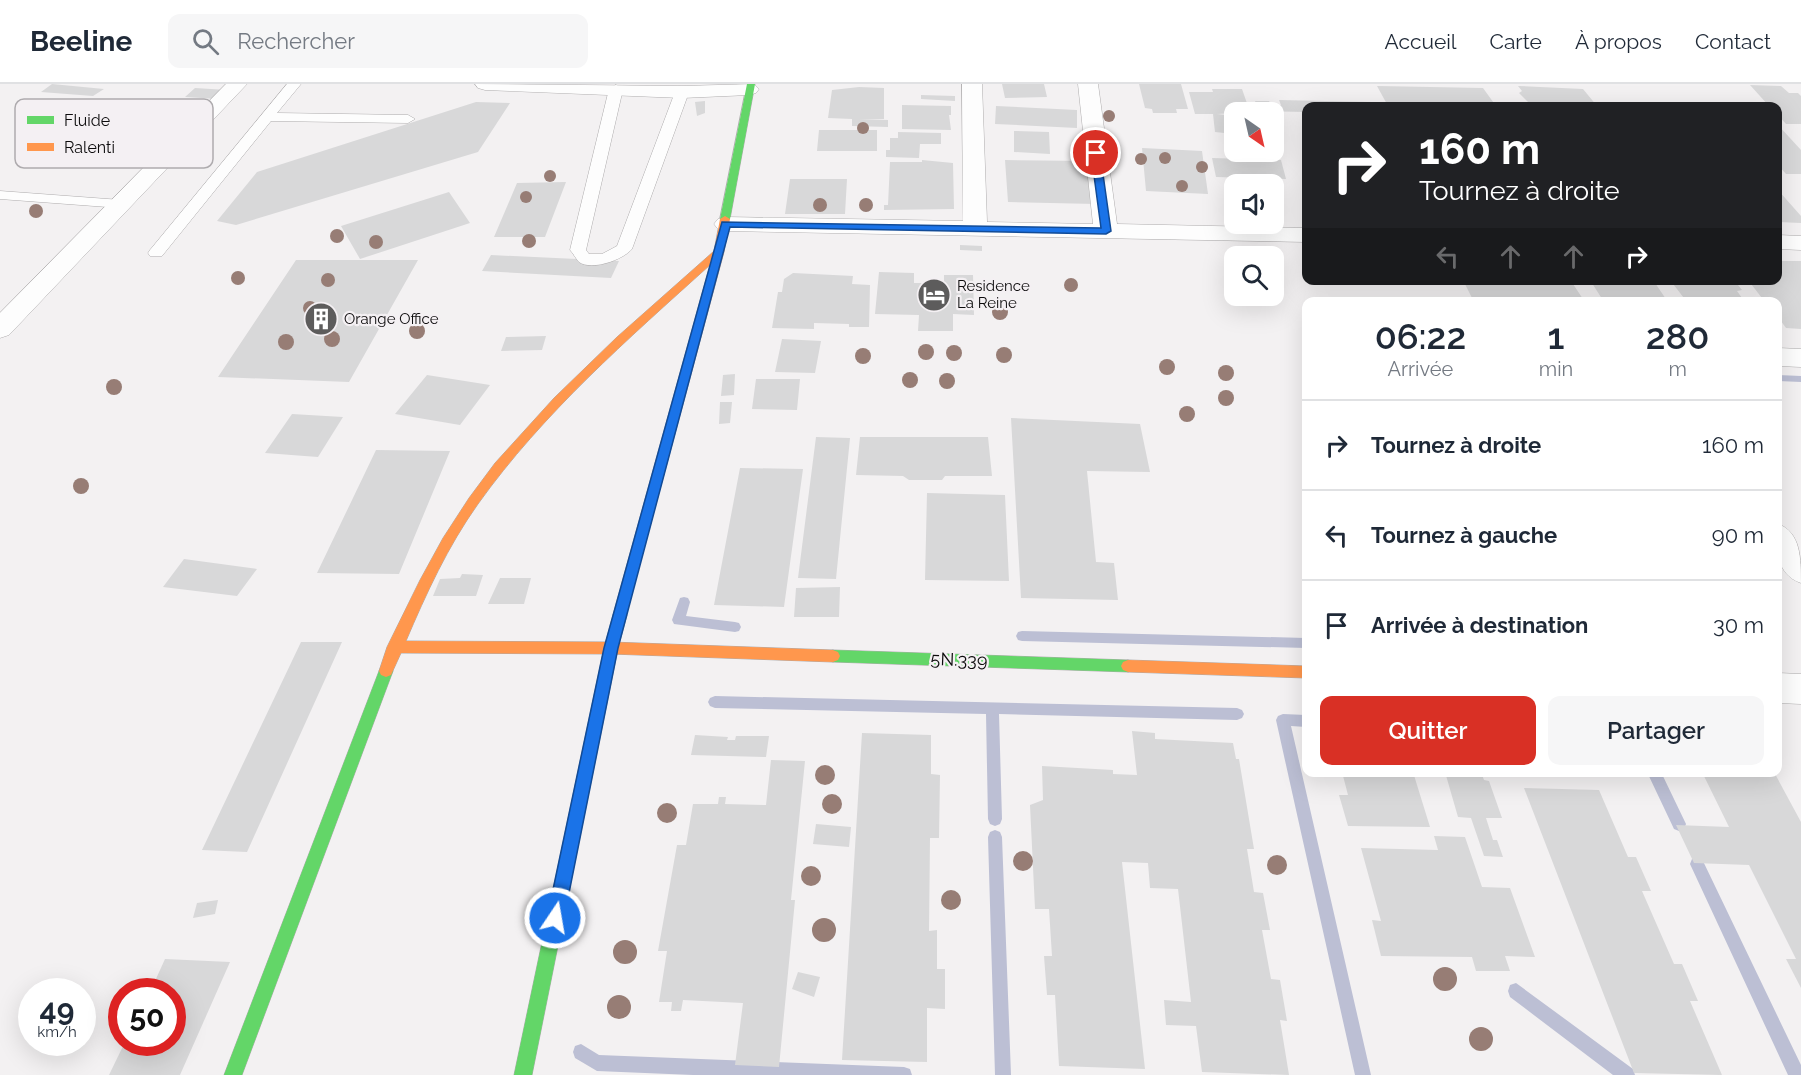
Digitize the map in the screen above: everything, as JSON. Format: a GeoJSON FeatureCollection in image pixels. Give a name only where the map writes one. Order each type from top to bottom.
{"type":"FeatureCollection","features":[{"type":"Feature","properties":{"kind":"main road"},"geometry":{"type":"LineString","coordinates":[[523,1075],[611,648],[726,224],[750,87]]}},
{"type":"Feature","properties":{"kind":"main road"},"geometry":{"type":"LineString","coordinates":[[233,1075],[394,647],[448,541],[473,502],[511,453],[564,395],[719,252]]}},
{"type":"Feature","properties":{"kind":"main road","name":"5N.339"},"geometry":{"type":"LineString","coordinates":[[394,647],[611,648],[1302,672]]}},
{"type":"Feature","properties":{"kind":"street"},"geometry":{"type":"LineString","coordinates":[[213,109],[237,84]]}},
{"type":"Feature","properties":{"kind":"street"},"geometry":{"type":"LineString","coordinates":[[485,84],[617,86],[682,92],[750,87]]}},
{"type":"Feature","properties":{"kind":"street"},"geometry":{"type":"LineString","coordinates":[[972,84],[975,229]]}},
{"type":"Feature","properties":{"kind":"street"},"geometry":{"type":"LineString","coordinates":[[1088,84],[1106,231]]}},
{"type":"Feature","properties":{"kind":"street"},"geometry":{"type":"LineString","coordinates":[[0,329],[156,168]]}},
{"type":"Feature","properties":{"kind":"street"},"geometry":{"type":"LineString","coordinates":[[726,224],[1302,234]]}},
{"type":"Feature","properties":{"kind":"street"},"geometry":{"type":"LineString","coordinates":[[1782,242],[1801,243]]}},
{"type":"Feature","properties":{"kind":"street"},"geometry":{"type":"LineString","coordinates":[[1782,357],[1801,358]]}},
{"type":"Feature","properties":{"kind":"street"},"geometry":{"type":"LineString","coordinates":[[1782,542],[1801,570]]}},
{"type":"Feature","properties":{"kind":"street"},"geometry":{"type":"LineString","coordinates":[[1782,688],[1801,689]]}},
{"type":"Feature","properties":{"kind":"lane"},"geometry":{"type":"LineString","coordinates":[[156,253],[294,84]]}},
{"type":"Feature","properties":{"kind":"lane"},"geometry":{"type":"LineString","coordinates":[[617,86],[578,250],[585,259],[605,259],[624,249],[682,92]]}},
{"type":"Feature","properties":{"kind":"lane"},"geometry":{"type":"LineString","coordinates":[[267,117],[408,119]]}},
{"type":"Feature","properties":{"kind":"lane"},"geometry":{"type":"LineString","coordinates":[[0,195],[121,204]]}},
{"type":"Feature","properties":{"kind":"building"},"geometry":{"type":"Polygon","coordinates":[[[52,84],[104,89],[93,96],[41,92],[52,84]]]}},
{"type":"Feature","properties":{"kind":"building"},"geometry":{"type":"Polygon","coordinates":[[[1002,84],[1044,84],[1047,97],[1005,98],[1002,84]]]}},
{"type":"Feature","properties":{"kind":"building"},"geometry":{"type":"Polygon","coordinates":[[[1139,84],[1181,84],[1188,109],[1176,109],[1177,113],[1153,113],[1152,109],[1145,108],[1139,84]]]}},
{"type":"Feature","properties":{"kind":"building"},"geometry":{"type":"Polygon","coordinates":[[[1750,85],[1781,86],[1789,93],[1798,93],[1801,96],[1801,124],[1786,124],[1782,120],[1782,102],[1765,102],[1750,85]]]}},
{"type":"Feature","properties":{"kind":"building"},"geometry":{"type":"Polygon","coordinates":[[[1377,86],[1483,88],[1493,102],[1386,102],[1377,86]]]}},
{"type":"Feature","properties":{"kind":"building"},"geometry":{"type":"Polygon","coordinates":[[[1518,86],[1583,89],[1594,102],[1528,102],[1519,93],[1522,91],[1518,86]]]}},
{"type":"Feature","properties":{"kind":"building"},"geometry":{"type":"Polygon","coordinates":[[[859,87],[884,88],[884,119],[859,119],[888,120],[888,127],[852,126],[852,119],[828,118],[832,90],[859,87]]]}},
{"type":"Feature","properties":{"kind":"building"},"geometry":{"type":"Polygon","coordinates":[[[195,88],[227,90],[217,99],[185,97],[195,88]]]}},
{"type":"Feature","properties":{"kind":"building"},"geometry":{"type":"Polygon","coordinates":[[[1212,89],[1242,89],[1247,102],[1224,102],[1224,114],[1217,114],[1224,115],[1224,133],[1215,132],[1213,114],[1195,114],[1189,92],[1213,92],[1212,89]]]}},
{"type":"Feature","properties":{"kind":"building"},"geometry":{"type":"Polygon","coordinates":[[[921,95],[955,96],[955,101],[921,99],[921,95]]]}},
{"type":"Feature","properties":{"kind":"building"},"geometry":{"type":"Polygon","coordinates":[[[1279,100],[1372,102],[1302,102],[1302,112],[1284,112],[1284,102],[1279,100]]]}},
{"type":"Feature","properties":{"kind":"building"},"geometry":{"type":"Polygon","coordinates":[[[705,101],[705,113],[697,116],[695,102],[705,101]]]}},
{"type":"Feature","properties":{"kind":"building"},"geometry":{"type":"Polygon","coordinates":[[[476,102],[510,103],[478,152],[236,225],[217,221],[257,172],[476,102]]]}},
{"type":"Feature","properties":{"kind":"building"},"geometry":{"type":"Polygon","coordinates":[[[902,105],[951,106],[951,115],[949,115],[951,130],[902,129],[902,105]]]}},
{"type":"Feature","properties":{"kind":"building"},"geometry":{"type":"Polygon","coordinates":[[[996,106],[1077,110],[1077,128],[995,124],[996,106]]]}},
{"type":"Feature","properties":{"kind":"building"},"geometry":{"type":"Polygon","coordinates":[[[1782,129],[1801,150],[1801,174],[1786,174],[1782,170],[1782,129]]]}},
{"type":"Feature","properties":{"kind":"building"},"geometry":{"type":"Polygon","coordinates":[[[819,130],[877,130],[877,151],[817,151],[819,130]]]}},
{"type":"Feature","properties":{"kind":"building"},"geometry":{"type":"Polygon","coordinates":[[[1014,131],[1049,132],[1050,154],[1014,152],[1014,131]]]}},
{"type":"Feature","properties":{"kind":"building"},"geometry":{"type":"Polygon","coordinates":[[[898,132],[941,133],[941,144],[920,144],[919,158],[886,157],[886,150],[890,150],[890,138],[898,138],[898,132]]]}},
{"type":"Feature","properties":{"kind":"building"},"geometry":{"type":"Polygon","coordinates":[[[1142,148],[1202,151],[1208,194],[1146,191],[1142,148]]]}},
{"type":"Feature","properties":{"kind":"building"},"geometry":{"type":"Polygon","coordinates":[[[1212,158],[1224,158],[1224,162],[1282,162],[1286,179],[1284,179],[1284,174],[1224,174],[1224,177],[1216,177],[1212,158]]]}},
{"type":"Feature","properties":{"kind":"building"},"geometry":{"type":"Polygon","coordinates":[[[922,160],[953,163],[954,209],[884,210],[884,205],[888,205],[890,162],[922,162],[922,160]]]}},
{"type":"Feature","properties":{"kind":"building"},"geometry":{"type":"Polygon","coordinates":[[[1005,160],[1089,161],[1096,204],[1008,202],[1005,160]]]}},
{"type":"Feature","properties":{"kind":"building"},"geometry":{"type":"Polygon","coordinates":[[[790,179],[847,179],[845,214],[785,214],[790,179]]]}},
{"type":"Feature","properties":{"kind":"building"},"geometry":{"type":"Polygon","coordinates":[[[566,182],[545,237],[494,237],[517,183],[566,182]]]}},
{"type":"Feature","properties":{"kind":"building"},"geometry":{"type":"Polygon","coordinates":[[[449,192],[470,223],[360,259],[341,226],[449,192]]]}},
{"type":"Feature","properties":{"kind":"building"},"geometry":{"type":"Polygon","coordinates":[[[1782,195],[1801,216],[1801,223],[1782,222],[1782,195]]]}},
{"type":"Feature","properties":{"kind":"building"},"geometry":{"type":"Polygon","coordinates":[[[960,245],[982,246],[982,251],[960,250],[960,245]]]}},
{"type":"Feature","properties":{"kind":"building"},"geometry":{"type":"Polygon","coordinates":[[[491,255],[619,261],[611,278],[482,271],[491,255]]]}},
{"type":"Feature","properties":{"kind":"building","name":"Orange Office"},"geometry":{"type":"Polygon","coordinates":[[[296,260],[418,260],[349,382],[218,377],[296,260]]]}},
{"type":"Feature","properties":{"kind":"building"},"geometry":{"type":"Polygon","coordinates":[[[1782,261],[1801,261],[1801,329],[1786,328],[1782,322],[1782,297],[1761,297],[1752,285],[1782,285],[1782,261]]]}},
{"type":"Feature","properties":{"kind":"building"},"geometry":{"type":"Polygon","coordinates":[[[879,272],[914,273],[914,283],[944,283],[944,275],[973,275],[974,315],[953,314],[953,331],[918,331],[919,315],[875,314],[879,272]]]}},
{"type":"Feature","properties":{"kind":"building"},"geometry":{"type":"Polygon","coordinates":[[[793,273],[853,276],[852,284],[870,285],[869,327],[814,323],[814,329],[772,328],[778,292],[782,292],[784,279],[793,273]]]}},
{"type":"Feature","properties":{"kind":"building"},"geometry":{"type":"Polygon","coordinates":[[[1466,285],[1574,285],[1582,297],[1472,297],[1466,285]]]}},
{"type":"Feature","properties":{"kind":"building"},"geometry":{"type":"Polygon","coordinates":[[[1593,285],[1656,285],[1665,297],[1601,297],[1593,285]]]}},
{"type":"Feature","properties":{"kind":"building"},"geometry":{"type":"Polygon","coordinates":[[[1674,285],[1738,285],[1742,290],[1737,291],[1741,297],[1683,297],[1674,285]]]}},
{"type":"Feature","properties":{"kind":"building"},"geometry":{"type":"Polygon","coordinates":[[[546,336],[542,350],[501,351],[506,337],[546,336]]]}},
{"type":"Feature","properties":{"kind":"building"},"geometry":{"type":"Polygon","coordinates":[[[782,339],[821,341],[815,373],[775,372],[782,339]]]}},
{"type":"Feature","properties":{"kind":"building"},"geometry":{"type":"Polygon","coordinates":[[[735,374],[734,395],[721,396],[723,375],[735,374]]]}},
{"type":"Feature","properties":{"kind":"building"},"geometry":{"type":"Polygon","coordinates":[[[427,375],[490,385],[460,425],[395,414],[427,375]]]}},
{"type":"Feature","properties":{"kind":"building"},"geometry":{"type":"Polygon","coordinates":[[[756,379],[800,379],[797,410],[752,409],[756,379]]]}},
{"type":"Feature","properties":{"kind":"building"},"geometry":{"type":"Polygon","coordinates":[[[720,402],[732,402],[730,423],[719,424],[720,402]]]}},
{"type":"Feature","properties":{"kind":"building"},"geometry":{"type":"Polygon","coordinates":[[[292,414],[343,417],[318,457],[265,453],[292,414]]]}},
{"type":"Feature","properties":{"kind":"building"},"geometry":{"type":"Polygon","coordinates":[[[1011,418],[1140,424],[1150,472],[1087,471],[1096,562],[1114,563],[1118,600],[1021,598],[1011,418]]]}},
{"type":"Feature","properties":{"kind":"building"},"geometry":{"type":"Polygon","coordinates":[[[816,437],[850,438],[836,579],[798,578],[816,437]]]}},
{"type":"Feature","properties":{"kind":"building"},"geometry":{"type":"Polygon","coordinates":[[[860,437],[988,437],[992,476],[945,476],[942,480],[909,480],[903,476],[856,475],[860,437]]]}},
{"type":"Feature","properties":{"kind":"building"},"geometry":{"type":"Polygon","coordinates":[[[376,450],[450,451],[399,574],[317,573],[376,450]]]}},
{"type":"Feature","properties":{"kind":"building"},"geometry":{"type":"Polygon","coordinates":[[[740,468],[803,469],[784,607],[714,605],[740,468]]]}},
{"type":"Feature","properties":{"kind":"building"},"geometry":{"type":"Polygon","coordinates":[[[927,493],[1005,495],[1009,581],[925,580],[927,493]]]}},
{"type":"Feature","properties":{"kind":"building"},"geometry":{"type":"Polygon","coordinates":[[[184,559],[257,569],[237,596],[163,587],[184,559]]]}},
{"type":"Feature","properties":{"kind":"building"},"geometry":{"type":"Polygon","coordinates":[[[462,574],[483,575],[476,596],[433,596],[440,579],[460,578],[462,574]]]}},
{"type":"Feature","properties":{"kind":"building"},"geometry":{"type":"Polygon","coordinates":[[[500,578],[531,578],[524,604],[488,604],[500,578]]]}},
{"type":"Feature","properties":{"kind":"building"},"geometry":{"type":"Polygon","coordinates":[[[840,587],[839,617],[794,617],[796,588],[840,587]]]}},
{"type":"Feature","properties":{"kind":"building"},"geometry":{"type":"Polygon","coordinates":[[[301,642],[342,642],[247,852],[202,850],[301,642]]]}},
{"type":"Feature","properties":{"kind":"building"},"geometry":{"type":"Polygon","coordinates":[[[1132,731],[1155,733],[1155,739],[1233,743],[1236,759],[1239,759],[1254,849],[1247,849],[1254,892],[1263,893],[1270,930],[1262,930],[1271,979],[1280,980],[1287,1021],[1280,1020],[1289,1075],[1202,1072],[1196,1026],[1166,1025],[1164,1000],[1191,1002],[1178,889],[1150,888],[1148,863],[1122,862],[1145,1069],[1059,1066],[1055,995],[1047,995],[1044,956],[1052,956],[1049,909],[1035,909],[1030,805],[1043,800],[1042,766],[1113,770],[1113,774],[1137,775],[1132,731]]]}},
{"type":"Feature","properties":{"kind":"building"},"geometry":{"type":"Polygon","coordinates":[[[862,733],[931,735],[931,774],[940,775],[939,838],[930,838],[929,931],[937,930],[937,969],[945,969],[945,1009],[927,1008],[927,1062],[842,1060],[862,733]]]}},
{"type":"Feature","properties":{"kind":"building"},"geometry":{"type":"Polygon","coordinates":[[[695,735],[728,737],[727,740],[735,740],[736,736],[769,736],[766,757],[691,755],[695,735]]]}},
{"type":"Feature","properties":{"kind":"building"},"geometry":{"type":"Polygon","coordinates":[[[771,760],[805,761],[791,900],[795,900],[779,1067],[735,1065],[743,1003],[683,1000],[681,1011],[671,1011],[672,1002],[659,1002],[667,951],[658,951],[677,845],[686,845],[693,804],[718,804],[719,797],[726,797],[725,804],[766,805],[771,760]]]}},
{"type":"Feature","properties":{"kind":"building"},"geometry":{"type":"Polygon","coordinates":[[[1343,777],[1415,777],[1430,827],[1348,826],[1339,795],[1348,795],[1343,777]]]}},
{"type":"Feature","properties":{"kind":"building"},"geometry":{"type":"Polygon","coordinates":[[[1446,777],[1483,777],[1484,780],[1489,781],[1502,818],[1486,818],[1493,840],[1497,840],[1503,857],[1484,856],[1471,818],[1458,817],[1446,777]]]}},
{"type":"Feature","properties":{"kind":"building"},"geometry":{"type":"Polygon","coordinates":[[[1704,777],[1777,777],[1801,822],[1801,988],[1786,959],[1796,959],[1749,865],[1694,863],[1676,825],[1729,827],[1704,777]]]}},
{"type":"Feature","properties":{"kind":"building"},"geometry":{"type":"Polygon","coordinates":[[[1524,788],[1599,790],[1628,857],[1636,857],[1651,891],[1642,891],[1674,964],[1682,964],[1698,1001],[1690,1001],[1722,1075],[1634,1073],[1524,788]]]}},
{"type":"Feature","properties":{"kind":"building"},"geometry":{"type":"Polygon","coordinates":[[[816,824],[851,827],[849,847],[813,844],[816,824]]]}},
{"type":"Feature","properties":{"kind":"building"},"geometry":{"type":"Polygon","coordinates":[[[1434,836],[1465,837],[1482,887],[1510,888],[1535,957],[1505,956],[1510,971],[1476,971],[1472,957],[1381,956],[1372,920],[1381,921],[1361,848],[1438,850],[1434,836]]]}},
{"type":"Feature","properties":{"kind":"building"},"geometry":{"type":"Polygon","coordinates":[[[218,900],[215,914],[193,918],[197,903],[218,900]]]}},
{"type":"Feature","properties":{"kind":"building"},"geometry":{"type":"Polygon","coordinates":[[[165,959],[230,962],[180,1075],[109,1075],[118,1056],[186,1056],[186,978],[156,978],[165,959]]]}},
{"type":"Feature","properties":{"kind":"building"},"geometry":{"type":"Polygon","coordinates":[[[798,972],[820,977],[814,997],[792,989],[798,972]]]}},
{"type":"Feature","properties":{"kind":"waterway"},"geometry":{"type":"LineString","coordinates":[[1782,378],[1801,379]]}},
{"type":"Feature","properties":{"kind":"waterway"},"geometry":{"type":"LineString","coordinates":[[684,602],[678,620],[735,627]]}},
{"type":"Feature","properties":{"kind":"waterway"},"geometry":{"type":"LineString","coordinates":[[1022,636],[1302,643]]}},
{"type":"Feature","properties":{"kind":"waterway"},"geometry":{"type":"LineString","coordinates":[[715,702],[992,708]]}},
{"type":"Feature","properties":{"kind":"waterway"},"geometry":{"type":"LineString","coordinates":[[992,708],[1237,714]]}},
{"type":"Feature","properties":{"kind":"waterway"},"geometry":{"type":"LineString","coordinates":[[992,708],[995,819]]}},
{"type":"Feature","properties":{"kind":"waterway"},"geometry":{"type":"LineString","coordinates":[[1302,721],[1283,720],[1363,1075]]}},
{"type":"Feature","properties":{"kind":"waterway"},"geometry":{"type":"LineString","coordinates":[[1656,777],[1679,824]]}},
{"type":"Feature","properties":{"kind":"waterway"},"geometry":{"type":"LineString","coordinates":[[995,837],[1003,1075]]}},
{"type":"Feature","properties":{"kind":"waterway"},"geometry":{"type":"LineString","coordinates":[[1697,864],[1797,1075]]}},
{"type":"Feature","properties":{"kind":"waterway"},"geometry":{"type":"LineString","coordinates":[[1516,991],[1627,1075]]}},
{"type":"Feature","properties":{"kind":"waterway"},"geometry":{"type":"LineString","coordinates":[[581,1052],[597,1063],[904,1075]]}},
{"type":"Feature","properties":{"kind":"traffic: fast"},"geometry":{"type":"LineString","coordinates":[[725,219],[751,84]]}},
{"type":"Feature","properties":{"kind":"traffic: fast"},"geometry":{"type":"LineString","coordinates":[[523,1075],[611,648],[620,615]]}},
{"type":"Feature","properties":{"kind":"traffic: fast"},"geometry":{"type":"LineString","coordinates":[[833,656],[1128,666]]}},
{"type":"Feature","properties":{"kind":"traffic: fast"},"geometry":{"type":"LineString","coordinates":[[233,1075],[386,671]]}},
{"type":"Feature","properties":{"kind":"traffic: slow"},"geometry":{"type":"LineString","coordinates":[[620,615],[719,252],[725,219]]}},
{"type":"Feature","properties":{"kind":"traffic: slow"},"geometry":{"type":"LineString","coordinates":[[386,671],[414,605],[447,541],[473,501],[500,466],[528,433],[589,370],[719,252]]}},
{"type":"Feature","properties":{"kind":"traffic: slow"},"geometry":{"type":"LineString","coordinates":[[394,647],[611,648],[833,656]]}},
{"type":"Feature","properties":{"kind":"traffic: slow"},"geometry":{"type":"LineString","coordinates":[[1128,666],[1302,672]]}},
{"type":"Feature","properties":{"kind":"place","name":"Residence La Reine"},"geometry":{"type":"Point","coordinates":[934,295]}},
{"type":"Feature","properties":{"kind":"place","name":"Orange Office"},"geometry":{"type":"Point","coordinates":[321,319]}},
{"type":"Feature","properties":{"kind":"route"},"geometry":{"type":"LineString","coordinates":[[555,918],[611,648],[726,224],[1106,231],[1096,153]]}}]}
